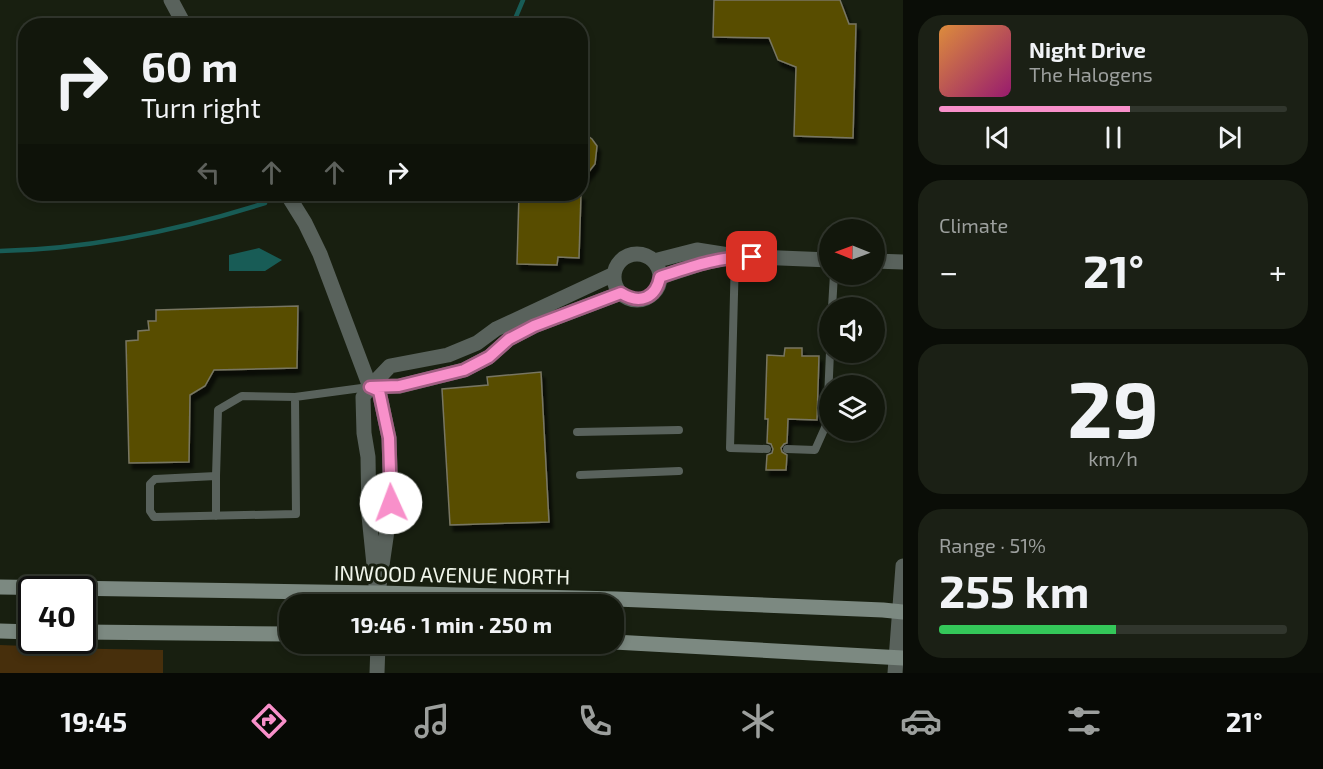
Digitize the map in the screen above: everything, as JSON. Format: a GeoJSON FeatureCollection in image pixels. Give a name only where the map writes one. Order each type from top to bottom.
{"type":"FeatureCollection","features":[{"type":"Feature","properties":{"kind":"main road","name":"INWOOD AVENUE NORTH"},"geometry":{"type":"LineString","coordinates":[[0,587],[279,596]]}},
{"type":"Feature","properties":{"kind":"main road","name":"INWOOD AVENUE NORTH"},"geometry":{"type":"LineString","coordinates":[[624,598],[902,612]]}},
{"type":"Feature","properties":{"kind":"main road"},"geometry":{"type":"LineString","coordinates":[[0,631],[18,632]]}},
{"type":"Feature","properties":{"kind":"main road"},"geometry":{"type":"LineString","coordinates":[[96,632],[279,634]]}},
{"type":"Feature","properties":{"kind":"main road"},"geometry":{"type":"LineString","coordinates":[[624,643],[900,657]]}},
{"type":"Feature","properties":{"kind":"street"},"geometry":{"type":"LineString","coordinates":[[171,0],[181,18]]}},
{"type":"Feature","properties":{"kind":"street"},"geometry":{"type":"LineString","coordinates":[[291,201],[320,254],[370,387],[379,391],[389,438],[391,503],[379,594]]}},
{"type":"Feature","properties":{"kind":"street"},"geometry":{"type":"LineString","coordinates":[[654,261],[697,250],[735,256],[819,260]]}},
{"type":"Feature","properties":{"kind":"street"},"geometry":{"type":"LineString","coordinates":[[630,255],[643,255],[654,261],[660,277],[655,291],[649,296],[635,300],[621,293],[617,288],[614,274],[619,262],[630,255]]}},
{"type":"Feature","properties":{"kind":"street"},"geometry":{"type":"LineString","coordinates":[[660,277],[735,256]]}},
{"type":"Feature","properties":{"kind":"street"},"geometry":{"type":"LineString","coordinates":[[885,261],[903,262]]}},
{"type":"Feature","properties":{"kind":"street"},"geometry":{"type":"LineString","coordinates":[[377,594],[369,516],[368,457],[364,433],[363,397],[370,387],[390,366],[448,355],[477,343],[496,328],[614,274]]}},
{"type":"Feature","properties":{"kind":"street"},"geometry":{"type":"LineString","coordinates":[[370,387],[399,386],[464,370],[489,357],[509,339],[534,326],[621,293]]}},
{"type":"Feature","properties":{"kind":"street"},"geometry":{"type":"LineString","coordinates":[[895,673],[900,657],[903,566]]}},
{"type":"Feature","properties":{"kind":"street"},"geometry":{"type":"LineString","coordinates":[[377,673],[378,654]]}},
{"type":"Feature","properties":{"kind":"lane"},"geometry":{"type":"LineString","coordinates":[[735,256],[730,448],[767,449]]}},
{"type":"Feature","properties":{"kind":"lane"},"geometry":{"type":"LineString","coordinates":[[787,449],[815,450],[827,423],[830,363]]}},
{"type":"Feature","properties":{"kind":"lane"},"geometry":{"type":"LineString","coordinates":[[216,516],[218,410],[242,396],[295,397],[370,387]]}},
{"type":"Feature","properties":{"kind":"lane"},"geometry":{"type":"LineString","coordinates":[[216,476],[155,479],[150,484],[150,511],[154,517],[296,514],[295,397]]}},
{"type":"Feature","properties":{"kind":"lane"},"geometry":{"type":"LineString","coordinates":[[577,432],[679,430]]}},
{"type":"Feature","properties":{"kind":"lane"},"geometry":{"type":"LineString","coordinates":[[580,475],[679,471]]}},
{"type":"Feature","properties":{"kind":"shaded area"},"geometry":{"type":"Polygon","coordinates":[[[0,645],[18,646],[18,654],[96,654],[96,649],[163,650],[163,673],[0,673],[0,645]]]}},
{"type":"Feature","properties":{"kind":"water"},"geometry":{"type":"Polygon","coordinates":[[[259,248],[282,260],[265,271],[229,271],[229,255],[259,248]]]}},
{"type":"Feature","properties":{"kind":"building"},"geometry":{"type":"Polygon","coordinates":[[[714,0],[840,0],[849,24],[856,24],[853,138],[794,136],[796,67],[778,60],[769,38],[713,37],[714,0]]]}},
{"type":"Feature","properties":{"kind":"building"},"geometry":{"type":"Polygon","coordinates":[[[588,136],[597,146],[595,164],[588,173],[588,136]]]}},
{"type":"Feature","properties":{"kind":"building"},"geometry":{"type":"Polygon","coordinates":[[[519,201],[581,201],[579,258],[558,257],[557,265],[517,264],[519,201]]]}},
{"type":"Feature","properties":{"kind":"building"},"geometry":{"type":"Polygon","coordinates":[[[298,306],[297,368],[214,370],[205,386],[190,395],[189,462],[129,463],[126,341],[138,340],[138,331],[149,330],[148,321],[156,321],[156,310],[298,306]]]}},
{"type":"Feature","properties":{"kind":"building"},"geometry":{"type":"Polygon","coordinates":[[[785,348],[802,348],[802,356],[819,356],[817,420],[788,419],[787,443],[781,448],[782,452],[787,455],[786,470],[766,470],[767,455],[772,453],[773,449],[771,444],[767,443],[768,419],[765,419],[767,355],[784,356],[785,348]]]}},
{"type":"Feature","properties":{"kind":"building"},"geometry":{"type":"Polygon","coordinates":[[[541,372],[549,522],[450,525],[442,389],[488,385],[487,377],[541,372]]]}},
{"type":"Feature","properties":{"kind":"waterway"},"geometry":{"type":"LineString","coordinates":[[515,18],[523,0]]}},
{"type":"Feature","properties":{"kind":"waterway"},"geometry":{"type":"LineString","coordinates":[[0,251],[101,242],[168,230],[265,203]]}},
{"type":"Feature","properties":{"kind":"route"},"geometry":{"type":"LineString","coordinates":[[391,503],[389,438],[379,391],[370,387],[399,386],[464,370],[489,357],[509,339],[534,326],[621,293],[635,300],[642,299],[655,291],[660,277],[700,264],[735,256],[752,257]]}}]}
